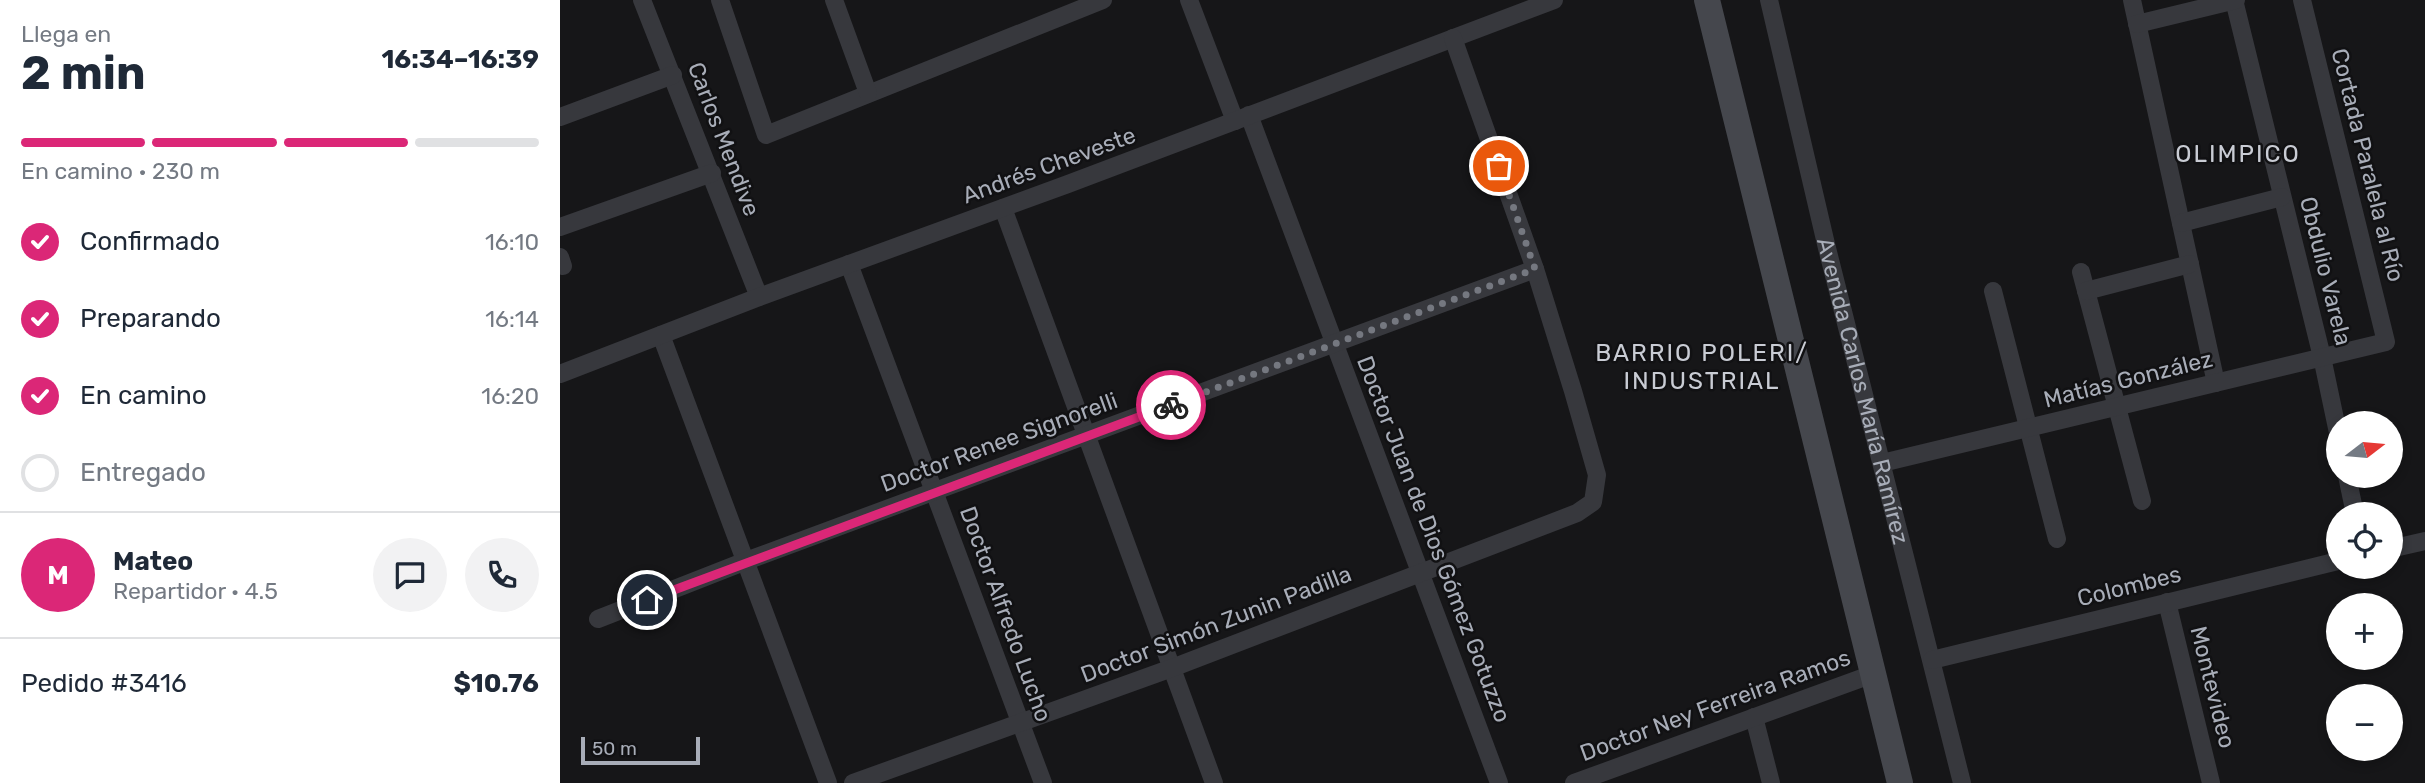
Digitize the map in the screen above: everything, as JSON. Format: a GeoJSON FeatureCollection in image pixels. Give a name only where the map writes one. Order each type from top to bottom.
{"type":"FeatureCollection","features":[{"type":"Feature","properties":{"kind":"street","name":"Carlos Mendive"},"geometry":{"type":"LineString","coordinates":[[642,0],[759,297]]}},
{"type":"Feature","properties":{"kind":"street"},"geometry":{"type":"LineString","coordinates":[[720,0],[766,135],[1103,0]]}},
{"type":"Feature","properties":{"kind":"street"},"geometry":{"type":"LineString","coordinates":[[834,0],[868,93]]}},
{"type":"Feature","properties":{"kind":"street","name":"Doctor Juan de Dios Gómez Gotuzzo"},"geometry":{"type":"LineString","coordinates":[[1189,0],[1242,118],[1335,344],[1499,783]]}},
{"type":"Feature","properties":{"kind":"street","name":"Andrés Cheveste"},"geometry":{"type":"LineString","coordinates":[[560,374],[1554,0]]}},
{"type":"Feature","properties":{"kind":"street"},"geometry":{"type":"LineString","coordinates":[[1707,0],[1900,783]]}},
{"type":"Feature","properties":{"kind":"street","name":"Avenida Carlos María Ramírez"},"geometry":{"type":"LineString","coordinates":[[1769,0],[1826,244],[1962,783]]}},
{"type":"Feature","properties":{"kind":"street"},"geometry":{"type":"LineString","coordinates":[[2132,0],[2216,383]]}},
{"type":"Feature","properties":{"kind":"street"},"geometry":{"type":"LineString","coordinates":[[2137,24],[2234,0]]}},
{"type":"Feature","properties":{"kind":"street","name":"Obdulio Varela"},"geometry":{"type":"LineString","coordinates":[[2234,0],[2333,411]]}},
{"type":"Feature","properties":{"kind":"street","name":"Cortada Paralela al Río"},"geometry":{"type":"LineString","coordinates":[[2302,0],[2386,342]]}},
{"type":"Feature","properties":{"kind":"street"},"geometry":{"type":"LineString","coordinates":[[1453,38],[1535,269]]}},
{"type":"Feature","properties":{"kind":"street"},"geometry":{"type":"LineString","coordinates":[[560,117],[673,75]]}},
{"type":"Feature","properties":{"kind":"street"},"geometry":{"type":"LineString","coordinates":[[560,227],[712,173]]}},
{"type":"Feature","properties":{"kind":"street"},"geometry":{"type":"LineString","coordinates":[[2181,223],[2282,197]]}},
{"type":"Feature","properties":{"kind":"street"},"geometry":{"type":"LineString","coordinates":[[1003,208],[1214,783]]}},
{"type":"Feature","properties":{"kind":"street","name":"Doctor Alfredo Lucho"},"geometry":{"type":"LineString","coordinates":[[849,264],[1043,783]]}},
{"type":"Feature","properties":{"kind":"street"},"geometry":{"type":"LineString","coordinates":[[2086,291],[2190,264]]}},
{"type":"Feature","properties":{"kind":"street","name":"Doctor Renee Signorelli"},"geometry":{"type":"LineString","coordinates":[[598,619],[746,561],[1535,269]]}},
{"type":"Feature","properties":{"kind":"street","name":"Doctor Simón Zunin Padilla"},"geometry":{"type":"LineString","coordinates":[[853,783],[1172,668],[1577,513],[1593,502],[1597,475],[1535,269]]}},
{"type":"Feature","properties":{"kind":"street"},"geometry":{"type":"LineString","coordinates":[[2081,272],[2142,501]]}},
{"type":"Feature","properties":{"kind":"street"},"geometry":{"type":"LineString","coordinates":[[1993,291],[2057,539]]}},
{"type":"Feature","properties":{"kind":"street"},"geometry":{"type":"LineString","coordinates":[[661,335],[828,783]]}},
{"type":"Feature","properties":{"kind":"street","name":"Matías González"},"geometry":{"type":"LineString","coordinates":[[1882,463],[2386,342]]}},
{"type":"Feature","properties":{"kind":"street"},"geometry":{"type":"LineString","coordinates":[[2403,546],[2425,541]]}},
{"type":"Feature","properties":{"kind":"street","name":"Colombes"},"geometry":{"type":"LineString","coordinates":[[1932,660],[2326,564]]}},
{"type":"Feature","properties":{"kind":"street","name":"Montevideo"},"geometry":{"type":"LineString","coordinates":[[2167,602],[2211,783]]}},
{"type":"Feature","properties":{"kind":"street","name":"Doctor Ney Ferreira Ramos"},"geometry":{"type":"LineString","coordinates":[[1574,783],[1873,674]]}},
{"type":"Feature","properties":{"kind":"street"},"geometry":{"type":"LineString","coordinates":[[1754,717],[1771,783]]}},
{"type":"Feature","properties":{"kind":"way so far"},"geometry":{"type":"LineString","coordinates":[[1171,405],[1535,269],[1499,166]]}},
{"type":"Feature","properties":{"kind":"district","name":"OLIMPICO"},"geometry":{"type":"Point","coordinates":[2238,154]}},
{"type":"Feature","properties":{"kind":"district","name":"BARRIO POLERI/ INDUSTRIAL"},"geometry":{"type":"Point","coordinates":[1702,367]}},
{"type":"Feature","properties":{"kind":"route"},"geometry":{"type":"LineString","coordinates":[[647,600],[1171,405]]}}]}
